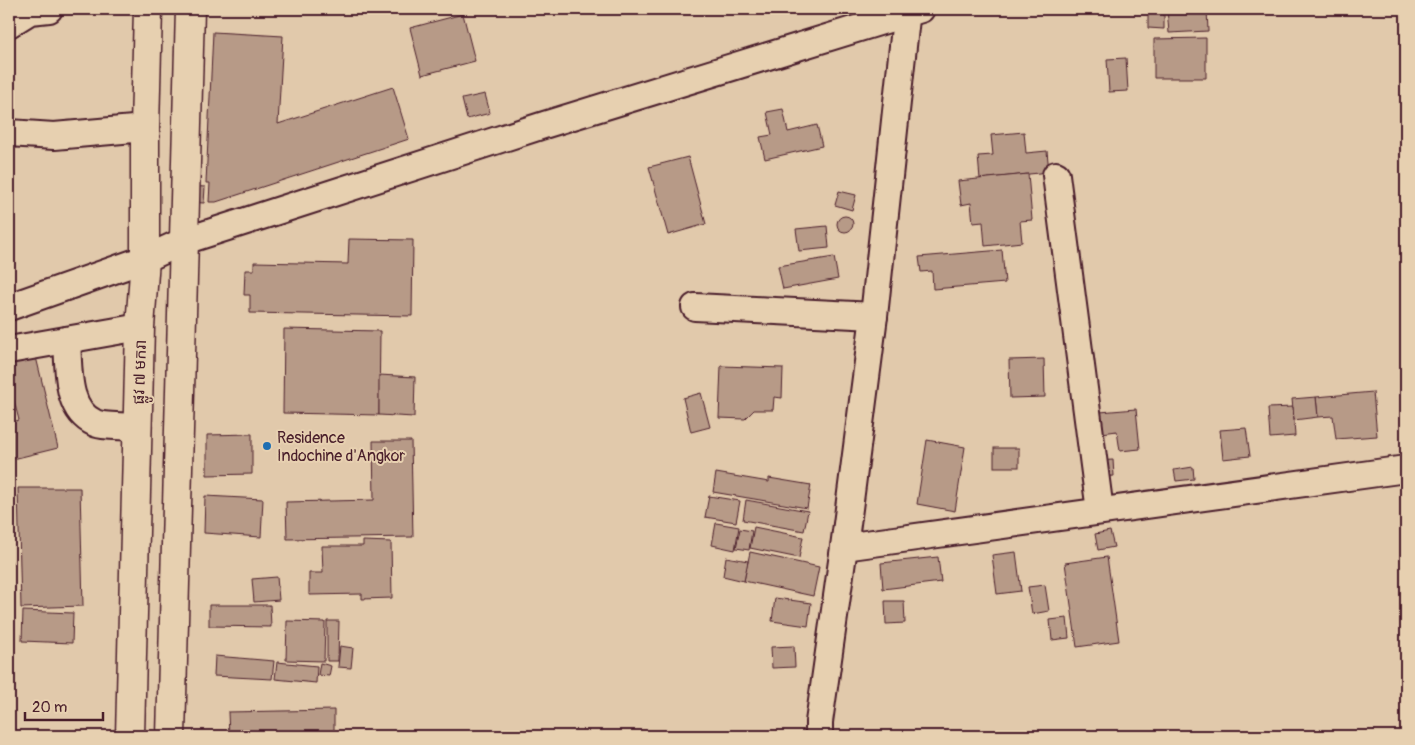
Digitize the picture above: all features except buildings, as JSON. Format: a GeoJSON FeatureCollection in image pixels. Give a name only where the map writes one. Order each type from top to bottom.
{"type":"FeatureCollection","features":[{"type":"Feature","properties":{"kind":"main road","name":"ផ្លូវ ៧ មករា"},"geometry":{"type":"LineString","coordinates":[[130,736],[140,327],[145,259],[145,128],[148,9]]}},
{"type":"Feature","properties":{"kind":"main road"},"geometry":{"type":"LineString","coordinates":[[171,736],[190,9]]}},
{"type":"Feature","properties":{"kind":"street"},"geometry":{"type":"LineString","coordinates":[[9,24],[30,12],[49,9]]}},
{"type":"Feature","properties":{"kind":"street"},"geometry":{"type":"LineString","coordinates":[[9,307],[145,259],[184,241],[544,125],[912,10],[844,547],[819,722],[819,736]]}},
{"type":"Feature","properties":{"kind":"street"},"geometry":{"type":"LineString","coordinates":[[9,133],[54,136],[145,128]]}},
{"type":"Feature","properties":{"kind":"street"},"geometry":{"type":"LineString","coordinates":[[1056,175],[1100,511]]}},
{"type":"Feature","properties":{"kind":"street"},"geometry":{"type":"LineString","coordinates":[[695,307],[874,316]]}},
{"type":"Feature","properties":{"kind":"street"},"geometry":{"type":"LineString","coordinates":[[9,350],[140,327]]}},
{"type":"Feature","properties":{"kind":"street"},"geometry":{"type":"LineString","coordinates":[[67,340],[72,392],[80,414],[96,424],[138,427]]}},
{"type":"Feature","properties":{"kind":"street"},"geometry":{"type":"LineString","coordinates":[[844,547],[1406,469]]}},
{"type":"Feature","properties":{"kind":"place","name":"Residence Indochine d'Angkor"},"geometry":{"type":"Point","coordinates":[267,446]}}]}
